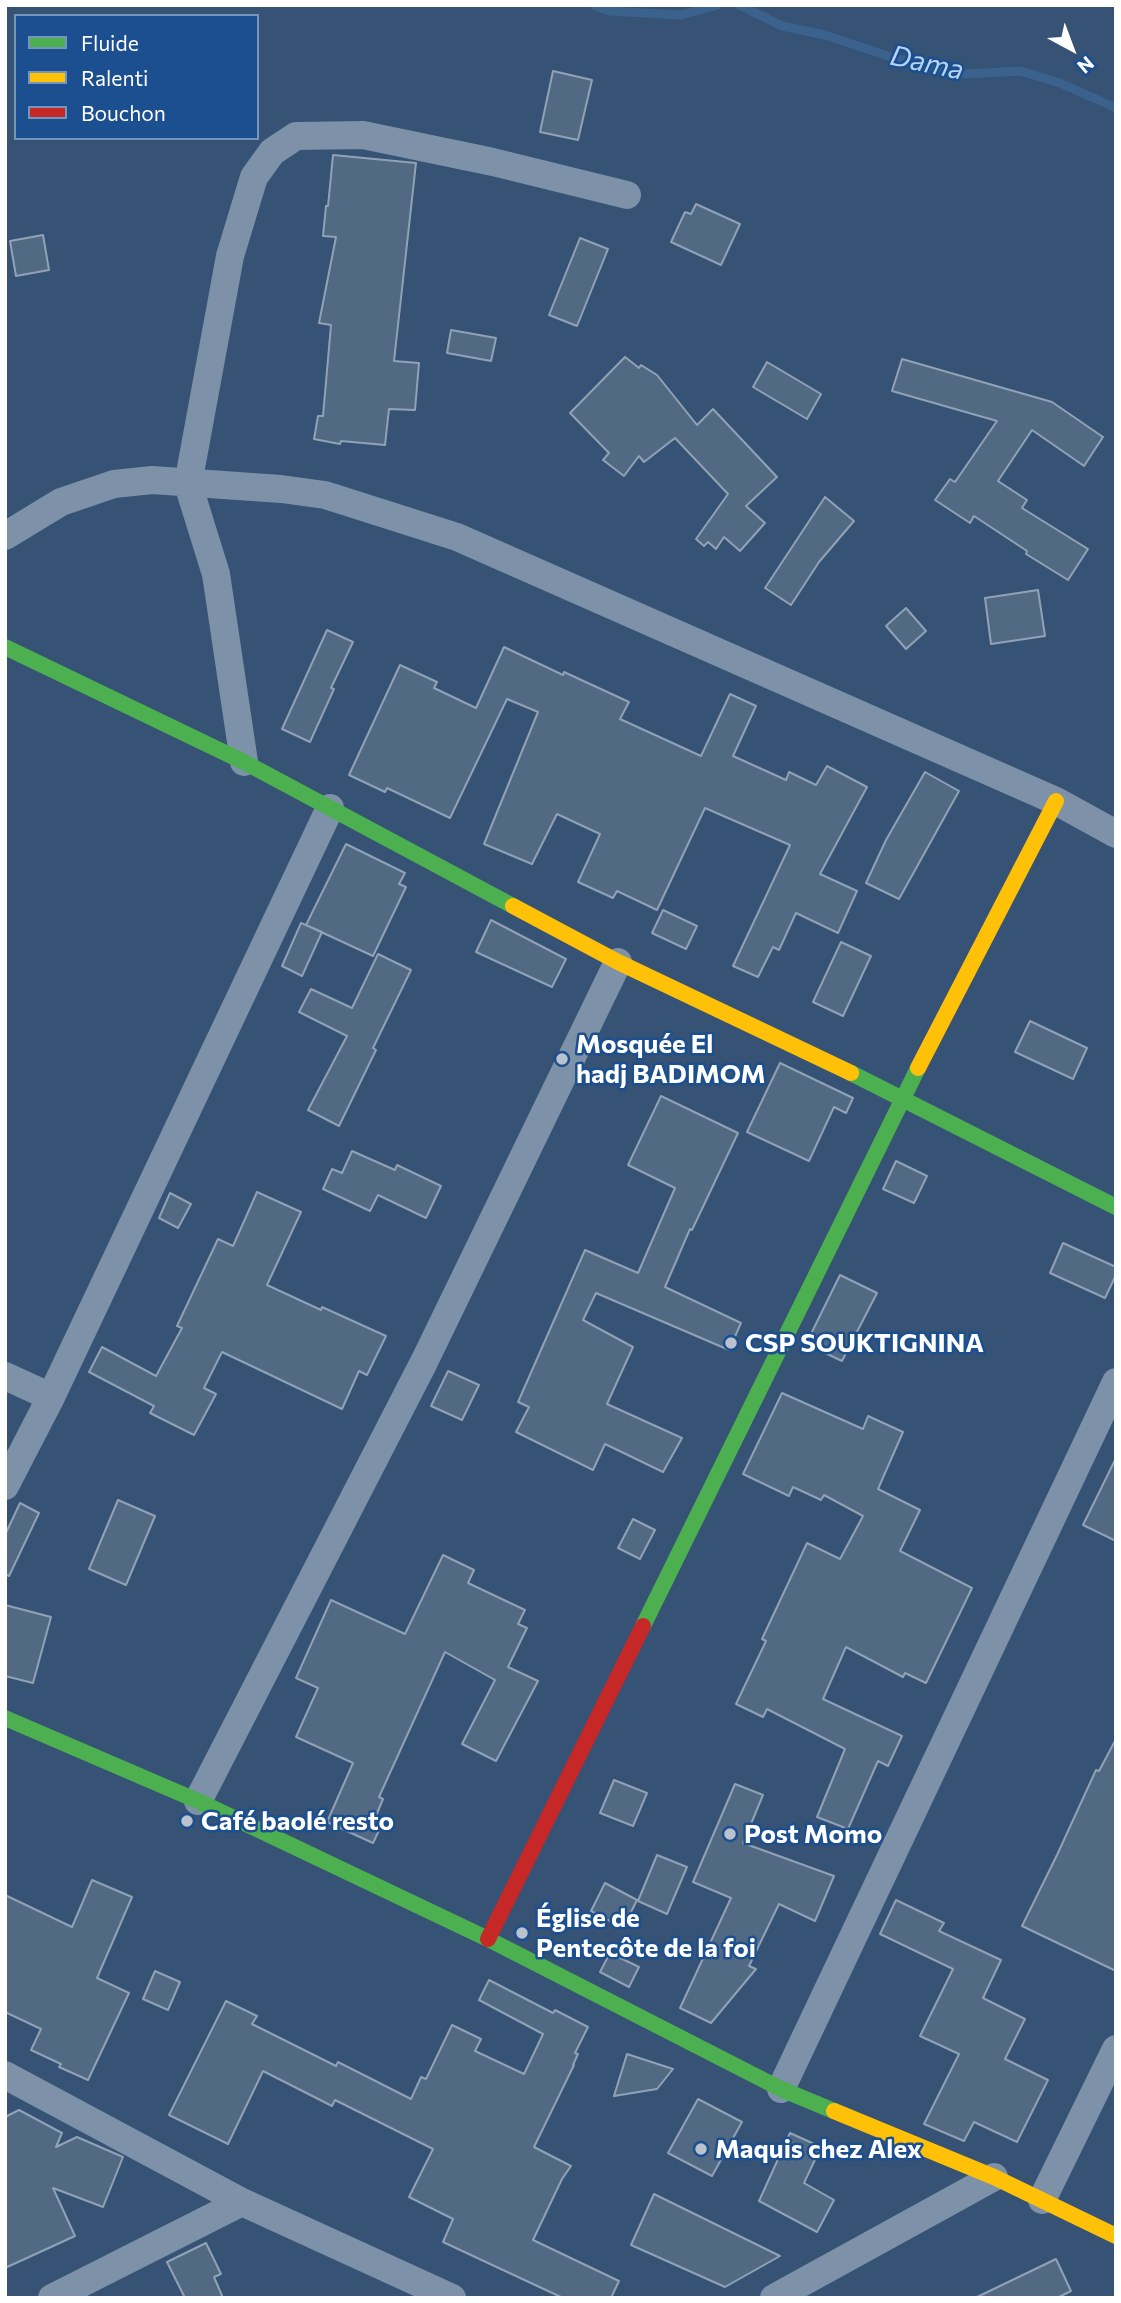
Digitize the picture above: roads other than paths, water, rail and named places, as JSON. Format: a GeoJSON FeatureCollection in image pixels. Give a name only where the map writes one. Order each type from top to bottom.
{"type":"FeatureCollection","features":[{"type":"Feature","properties":{"kind":"street"},"geometry":{"type":"LineString","coordinates":[[244,762],[216,574],[188,484],[230,256],[254,177],[272,152],[296,136],[363,135],[493,162],[626,195]]}},
{"type":"Feature","properties":{"kind":"street"},"geometry":{"type":"LineString","coordinates":[[5,537],[61,502],[114,484],[152,480],[270,488],[325,495],[457,537],[1056,801],[1116,834]]}},
{"type":"Feature","properties":{"kind":"street"},"geometry":{"type":"LineString","coordinates":[[5,647],[244,762],[618,962],[903,1098],[1116,1207]]}},
{"type":"Feature","properties":{"kind":"street"},"geometry":{"type":"LineString","coordinates":[[488,1939],[903,1098],[1056,801]]}},
{"type":"Feature","properties":{"kind":"street"},"geometry":{"type":"LineString","coordinates":[[5,1486],[51,1397],[330,807]]}},
{"type":"Feature","properties":{"kind":"street"},"geometry":{"type":"LineString","coordinates":[[198,1801],[424,1362],[618,962]]}},
{"type":"Feature","properties":{"kind":"street"},"geometry":{"type":"LineString","coordinates":[[5,1376],[51,1397]]}},
{"type":"Feature","properties":{"kind":"street"},"geometry":{"type":"LineString","coordinates":[[781,2089],[1116,1382]]}},
{"type":"Feature","properties":{"kind":"street"},"geometry":{"type":"LineString","coordinates":[[5,1718],[198,1801],[488,1939],[781,2089],[994,2177],[1116,2236]]}},
{"type":"Feature","properties":{"kind":"street"},"geometry":{"type":"LineString","coordinates":[[1042,2200],[1116,2049]]}},
{"type":"Feature","properties":{"kind":"street"},"geometry":{"type":"LineString","coordinates":[[5,2075],[242,2202],[452,2298]]}},
{"type":"Feature","properties":{"kind":"street"},"geometry":{"type":"LineString","coordinates":[[774,2298],[994,2177]]}},
{"type":"Feature","properties":{"kind":"street"},"geometry":{"type":"LineString","coordinates":[[52,2298],[242,2202]]}},
{"type":"Feature","properties":{"kind":"waterway","name":"Dama"},"geometry":{"type":"LineString","coordinates":[[594,5],[609,11],[681,15],[718,5]]}},
{"type":"Feature","properties":{"kind":"waterway","name":"Dama"},"geometry":{"type":"LineString","coordinates":[[739,5],[782,26],[825,35],[897,59],[965,74],[1020,71],[1060,83],[1116,108]]}},
{"type":"Feature","properties":{"kind":"place","name":"Mosquée El hadj BADIMOM"},"geometry":{"type":"Point","coordinates":[562,1059]}},
{"type":"Feature","properties":{"kind":"place","name":"CSP SOUKTIGNINA"},"geometry":{"type":"Point","coordinates":[731,1343]}},
{"type":"Feature","properties":{"kind":"place","name":"Café baolé resto"},"geometry":{"type":"Point","coordinates":[187,1821]}},
{"type":"Feature","properties":{"kind":"place","name":"Post Momo"},"geometry":{"type":"Point","coordinates":[730,1834]}},
{"type":"Feature","properties":{"kind":"place","name":"Église de Pentecôte de la foi"},"geometry":{"type":"Point","coordinates":[522,1933]}},
{"type":"Feature","properties":{"kind":"place","name":"Maquis chez Alex"},"geometry":{"type":"Point","coordinates":[701,2149]}}]}
